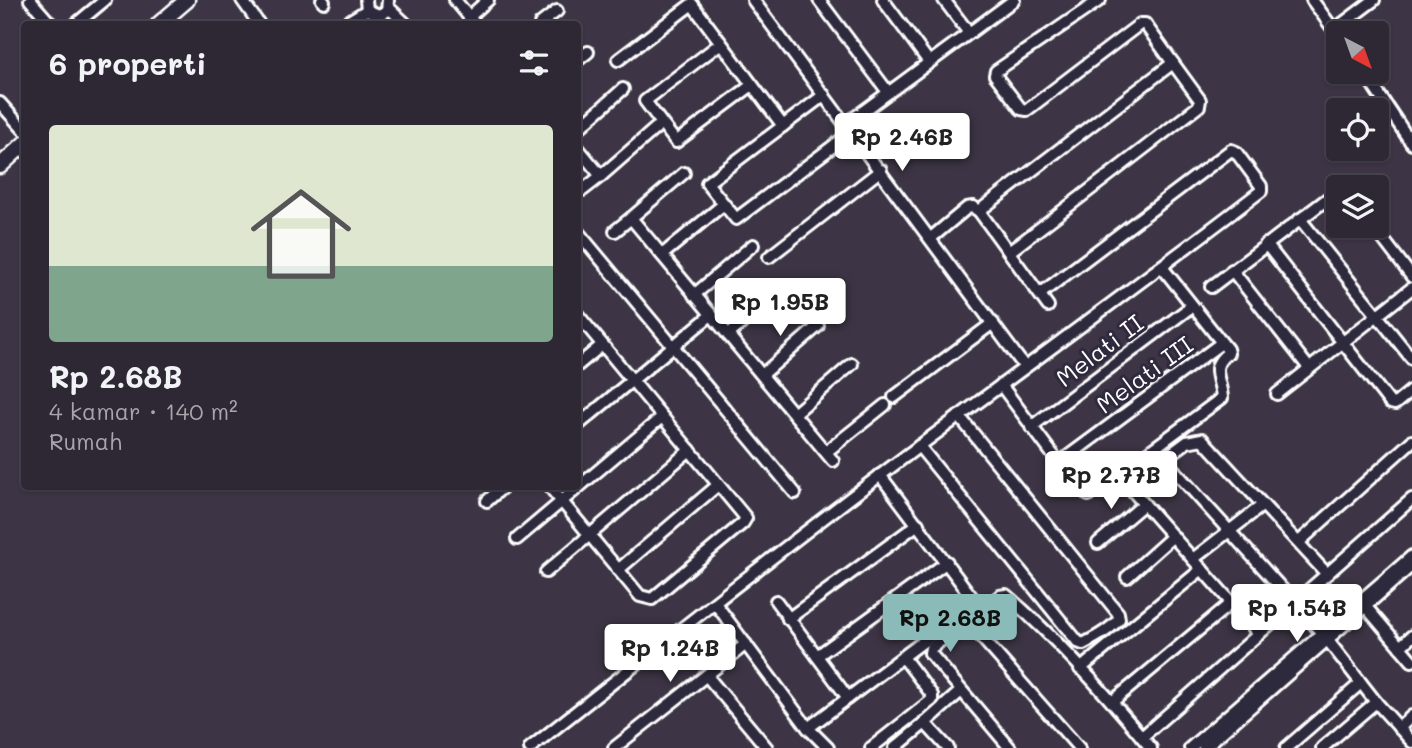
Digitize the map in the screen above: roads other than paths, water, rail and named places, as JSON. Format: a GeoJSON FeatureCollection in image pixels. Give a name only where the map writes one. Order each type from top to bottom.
{"type":"FeatureCollection","features":[{"type":"Feature","properties":{"kind":"street"},"geometry":{"type":"LineString","coordinates":[[30,0],[48,21]]}},
{"type":"Feature","properties":{"kind":"street"},"geometry":{"type":"LineString","coordinates":[[80,21],[105,0]]}},
{"type":"Feature","properties":{"kind":"street"},"geometry":{"type":"LineString","coordinates":[[162,21],[187,0]]}},
{"type":"Feature","properties":{"kind":"street"},"geometry":{"type":"LineString","coordinates":[[242,0],[257,21]]}},
{"type":"Feature","properties":{"kind":"street"},"geometry":{"type":"LineString","coordinates":[[455,0],[472,21],[488,0]]}},
{"type":"Feature","properties":{"kind":"street"},"geometry":{"type":"LineString","coordinates":[[753,0],[1024,366]]}},
{"type":"Feature","properties":{"kind":"street"},"geometry":{"type":"LineString","coordinates":[[819,0],[888,92]]}},
{"type":"Feature","properties":{"kind":"street"},"geometry":{"type":"LineString","coordinates":[[883,0],[929,62]]}},
{"type":"Feature","properties":{"kind":"street"},"geometry":{"type":"LineString","coordinates":[[944,0],[969,33]]}},
{"type":"Feature","properties":{"kind":"street"},"geometry":{"type":"LineString","coordinates":[[1009,252],[1199,106],[1200,100],[1145,24],[1140,24],[1027,110],[1021,109],[995,75],[996,71],[1100,0]]}},
{"type":"Feature","properties":{"kind":"street"},"geometry":{"type":"LineString","coordinates":[[1312,0],[1327,21]]}},
{"type":"Feature","properties":{"kind":"street"},"geometry":{"type":"LineString","coordinates":[[1351,21],[1374,0]]}},
{"type":"Feature","properties":{"kind":"street"},"geometry":{"type":"LineString","coordinates":[[824,95],[707,183],[736,219],[849,128],[888,92],[1009,2]]}},
{"type":"Feature","properties":{"kind":"street"},"geometry":{"type":"LineString","coordinates":[[348,21],[367,5],[374,15],[379,15],[388,3],[403,21]]}},
{"type":"Feature","properties":{"kind":"street"},"geometry":{"type":"LineString","coordinates":[[618,60],[692,4],[783,126]]}},
{"type":"Feature","properties":{"kind":"street"},"geometry":{"type":"LineString","coordinates":[[544,21],[557,11]]}},
{"type":"Feature","properties":{"kind":"street"},"geometry":{"type":"LineString","coordinates":[[721,43],[645,101],[676,142],[752,85]]}},
{"type":"Feature","properties":{"kind":"street"},"geometry":{"type":"LineString","coordinates":[[581,57],[587,52]]}},
{"type":"Feature","properties":{"kind":"street"},"geometry":{"type":"LineString","coordinates":[[979,211],[1173,63]]}},
{"type":"Feature","properties":{"kind":"street"},"geometry":{"type":"LineString","coordinates":[[1372,84],[1412,144]]}},
{"type":"Feature","properties":{"kind":"street"},"geometry":{"type":"LineString","coordinates":[[581,126],[623,89]]}},
{"type":"Feature","properties":{"kind":"street"},"geometry":{"type":"LineString","coordinates":[[0,103],[21,127]]}},
{"type":"Feature","properties":{"kind":"street"},"geometry":{"type":"LineString","coordinates":[[583,190],[656,128]]}},
{"type":"Feature","properties":{"kind":"street"},"geometry":{"type":"LineString","coordinates":[[0,166],[21,147]]}},
{"type":"Feature","properties":{"kind":"street"},"geometry":{"type":"LineString","coordinates":[[530,748],[880,475],[1261,191],[1261,186],[1234,150],[1040,294]]}},
{"type":"Feature","properties":{"kind":"street"},"geometry":{"type":"LineString","coordinates":[[581,152],[601,176]]}},
{"type":"Feature","properties":{"kind":"street"},"geometry":{"type":"LineString","coordinates":[[769,257],[881,170]]}},
{"type":"Feature","properties":{"kind":"street"},"geometry":{"type":"LineString","coordinates":[[615,231],[684,173]]}},
{"type":"Feature","properties":{"kind":"street"},"geometry":{"type":"LineString","coordinates":[[1211,286],[1326,199]]}},
{"type":"Feature","properties":{"kind":"street"},"geometry":{"type":"LineString","coordinates":[[931,238],[967,208],[973,207],[979,211],[1048,306]]}},
{"type":"Feature","properties":{"kind":"street"},"geometry":{"type":"LineString","coordinates":[[662,255],[719,208]]}},
{"type":"Feature","properties":{"kind":"street"},"geometry":{"type":"LineString","coordinates":[[631,218],[830,456],[890,401],[993,323]]}},
{"type":"Feature","properties":{"kind":"street"},"geometry":{"type":"LineString","coordinates":[[1300,219],[1412,359]]}},
{"type":"Feature","properties":{"kind":"street"},"geometry":{"type":"LineString","coordinates":[[581,236],[795,493]]}},
{"type":"Feature","properties":{"kind":"street"},"geometry":{"type":"LineString","coordinates":[[1382,238],[1412,277]]}},
{"type":"Feature","properties":{"kind":"street"},"geometry":{"type":"LineString","coordinates":[[1266,244],[1390,403],[1395,404],[1412,390]]}},
{"type":"Feature","properties":{"kind":"street"},"geometry":{"type":"LineString","coordinates":[[694,295],[753,245]]}},
{"type":"Feature","properties":{"kind":"street"},"geometry":{"type":"LineString","coordinates":[[1001,384],[1059,463],[1088,495],[1093,494],[1220,400],[1222,394],[1216,369],[1217,362],[1227,353],[1224,346],[1162,267]]}},
{"type":"Feature","properties":{"kind":"street"},"geometry":{"type":"LineString","coordinates":[[1233,270],[1309,368]]}},
{"type":"Feature","properties":{"kind":"street"},"geometry":{"type":"LineString","coordinates":[[728,335],[784,287]]}},
{"type":"Feature","properties":{"kind":"street"},"geometry":{"type":"LineString","coordinates":[[1277,394],[1412,288]]}},
{"type":"Feature","properties":{"kind":"street","name":"Melati II"},"geometry":{"type":"LineString","coordinates":[[1031,428],[1192,306]]}},
{"type":"Feature","properties":{"kind":"street"},"geometry":{"type":"LineString","coordinates":[[581,422],[711,315]]}},
{"type":"Feature","properties":{"kind":"street"},"geometry":{"type":"LineString","coordinates":[[552,490],[640,596],[652,599],[746,518],[581,319]]}},
{"type":"Feature","properties":{"kind":"street"},"geometry":{"type":"LineString","coordinates":[[762,375],[818,326]]}},
{"type":"Feature","properties":{"kind":"street","name":"Melati III"},"geometry":{"type":"LineString","coordinates":[[1059,463],[1220,344]]}},
{"type":"Feature","properties":{"kind":"street"},"geometry":{"type":"LineString","coordinates":[[581,362],[602,345]]}},
{"type":"Feature","properties":{"kind":"street"},"geometry":{"type":"LineString","coordinates":[[794,414],[852,364]]}},
{"type":"Feature","properties":{"kind":"street"},"geometry":{"type":"LineString","coordinates":[[919,446],[1077,642],[1083,644],[1116,624],[1118,613],[959,416]]}},
{"type":"Feature","properties":{"kind":"street"},"geometry":{"type":"LineString","coordinates":[[581,485],[662,417]]}},
{"type":"Feature","properties":{"kind":"street"},"geometry":{"type":"LineString","coordinates":[[1259,634],[1132,490],[1132,484],[1187,442],[1202,439],[1327,574]]}},
{"type":"Feature","properties":{"kind":"street"},"geometry":{"type":"LineString","coordinates":[[1299,542],[1412,441]]}},
{"type":"Feature","properties":{"kind":"street"},"geometry":{"type":"LineString","coordinates":[[546,572],[690,450]]}},
{"type":"Feature","properties":{"kind":"street"},"geometry":{"type":"LineString","coordinates":[[1164,459],[1325,636],[1376,702],[1411,741],[1399,748]]}},
{"type":"Feature","properties":{"kind":"street"},"geometry":{"type":"LineString","coordinates":[[808,727],[972,605],[973,596],[880,475]]}},
{"type":"Feature","properties":{"kind":"street"},"geometry":{"type":"LineString","coordinates":[[618,570],[718,485]]}},
{"type":"Feature","properties":{"kind":"street"},"geometry":{"type":"LineString","coordinates":[[486,501],[498,490]]}},
{"type":"Feature","properties":{"kind":"street"},"geometry":{"type":"LineString","coordinates":[[517,539],[575,490]]}},
{"type":"Feature","properties":{"kind":"street"},"geometry":{"type":"LineString","coordinates":[[1142,737],[1412,499]]}},
{"type":"Feature","properties":{"kind":"street"},"geometry":{"type":"LineString","coordinates":[[1098,543],[1144,504]]}},
{"type":"Feature","properties":{"kind":"street"},"geometry":{"type":"LineString","coordinates":[[1193,559],[1263,505]]}},
{"type":"Feature","properties":{"kind":"street"},"geometry":{"type":"LineString","coordinates":[[788,619],[918,524]]}},
{"type":"Feature","properties":{"kind":"street"},"geometry":{"type":"LineString","coordinates":[[1127,577],[1173,536]]}},
{"type":"Feature","properties":{"kind":"street"},"geometry":{"type":"LineString","coordinates":[[1204,748],[1412,556]]}},
{"type":"Feature","properties":{"kind":"street"},"geometry":{"type":"LineString","coordinates":[[817,656],[947,562]]}},
{"type":"Feature","properties":{"kind":"street"},"geometry":{"type":"LineString","coordinates":[[1190,748],[1325,636],[1366,607],[1412,565]]}},
{"type":"Feature","properties":{"kind":"street"},"geometry":{"type":"LineString","coordinates":[[1080,668],[1202,569]]}},
{"type":"Feature","properties":{"kind":"street"},"geometry":{"type":"LineString","coordinates":[[1010,748],[930,653],[967,621],[1000,596],[1006,595],[1080,668],[1151,748]]}},
{"type":"Feature","properties":{"kind":"street"},"geometry":{"type":"LineString","coordinates":[[776,601],[848,698]]}},
{"type":"Feature","properties":{"kind":"street"},"geometry":{"type":"LineString","coordinates":[[715,603],[808,727],[828,748]]}},
{"type":"Feature","properties":{"kind":"street"},"geometry":{"type":"LineString","coordinates":[[1112,702],[1231,603]]}},
{"type":"Feature","properties":{"kind":"street"},"geometry":{"type":"LineString","coordinates":[[1366,607],[1412,661]]}},
{"type":"Feature","properties":{"kind":"street"},"geometry":{"type":"LineString","coordinates":[[967,621],[1079,748]]}},
{"type":"Feature","properties":{"kind":"street"},"geometry":{"type":"LineString","coordinates":[[1399,646],[1412,636]]}},
{"type":"Feature","properties":{"kind":"street"},"geometry":{"type":"LineString","coordinates":[[614,748],[746,644]]}},
{"type":"Feature","properties":{"kind":"street"},"geometry":{"type":"LineString","coordinates":[[870,748],[932,700],[932,695],[903,657]]}},
{"type":"Feature","properties":{"kind":"street"},"geometry":{"type":"LineString","coordinates":[[707,676],[767,748]]}},
{"type":"Feature","properties":{"kind":"street"},"geometry":{"type":"LineString","coordinates":[[1286,748],[1361,683]]}},
{"type":"Feature","properties":{"kind":"street"},"geometry":{"type":"LineString","coordinates":[[895,748],[961,691]]}},
{"type":"Feature","properties":{"kind":"street"},"geometry":{"type":"LineString","coordinates":[[1322,748],[1376,702]]}},
{"type":"Feature","properties":{"kind":"street"},"geometry":{"type":"LineString","coordinates":[[1399,728],[1412,716]]}},
{"type":"Feature","properties":{"kind":"street"},"geometry":{"type":"LineString","coordinates":[[925,723],[948,748]]}},
{"type":"Feature","properties":{"kind":"street"},"geometry":{"type":"LineString","coordinates":[[1215,738],[1223,748]]}}]}
